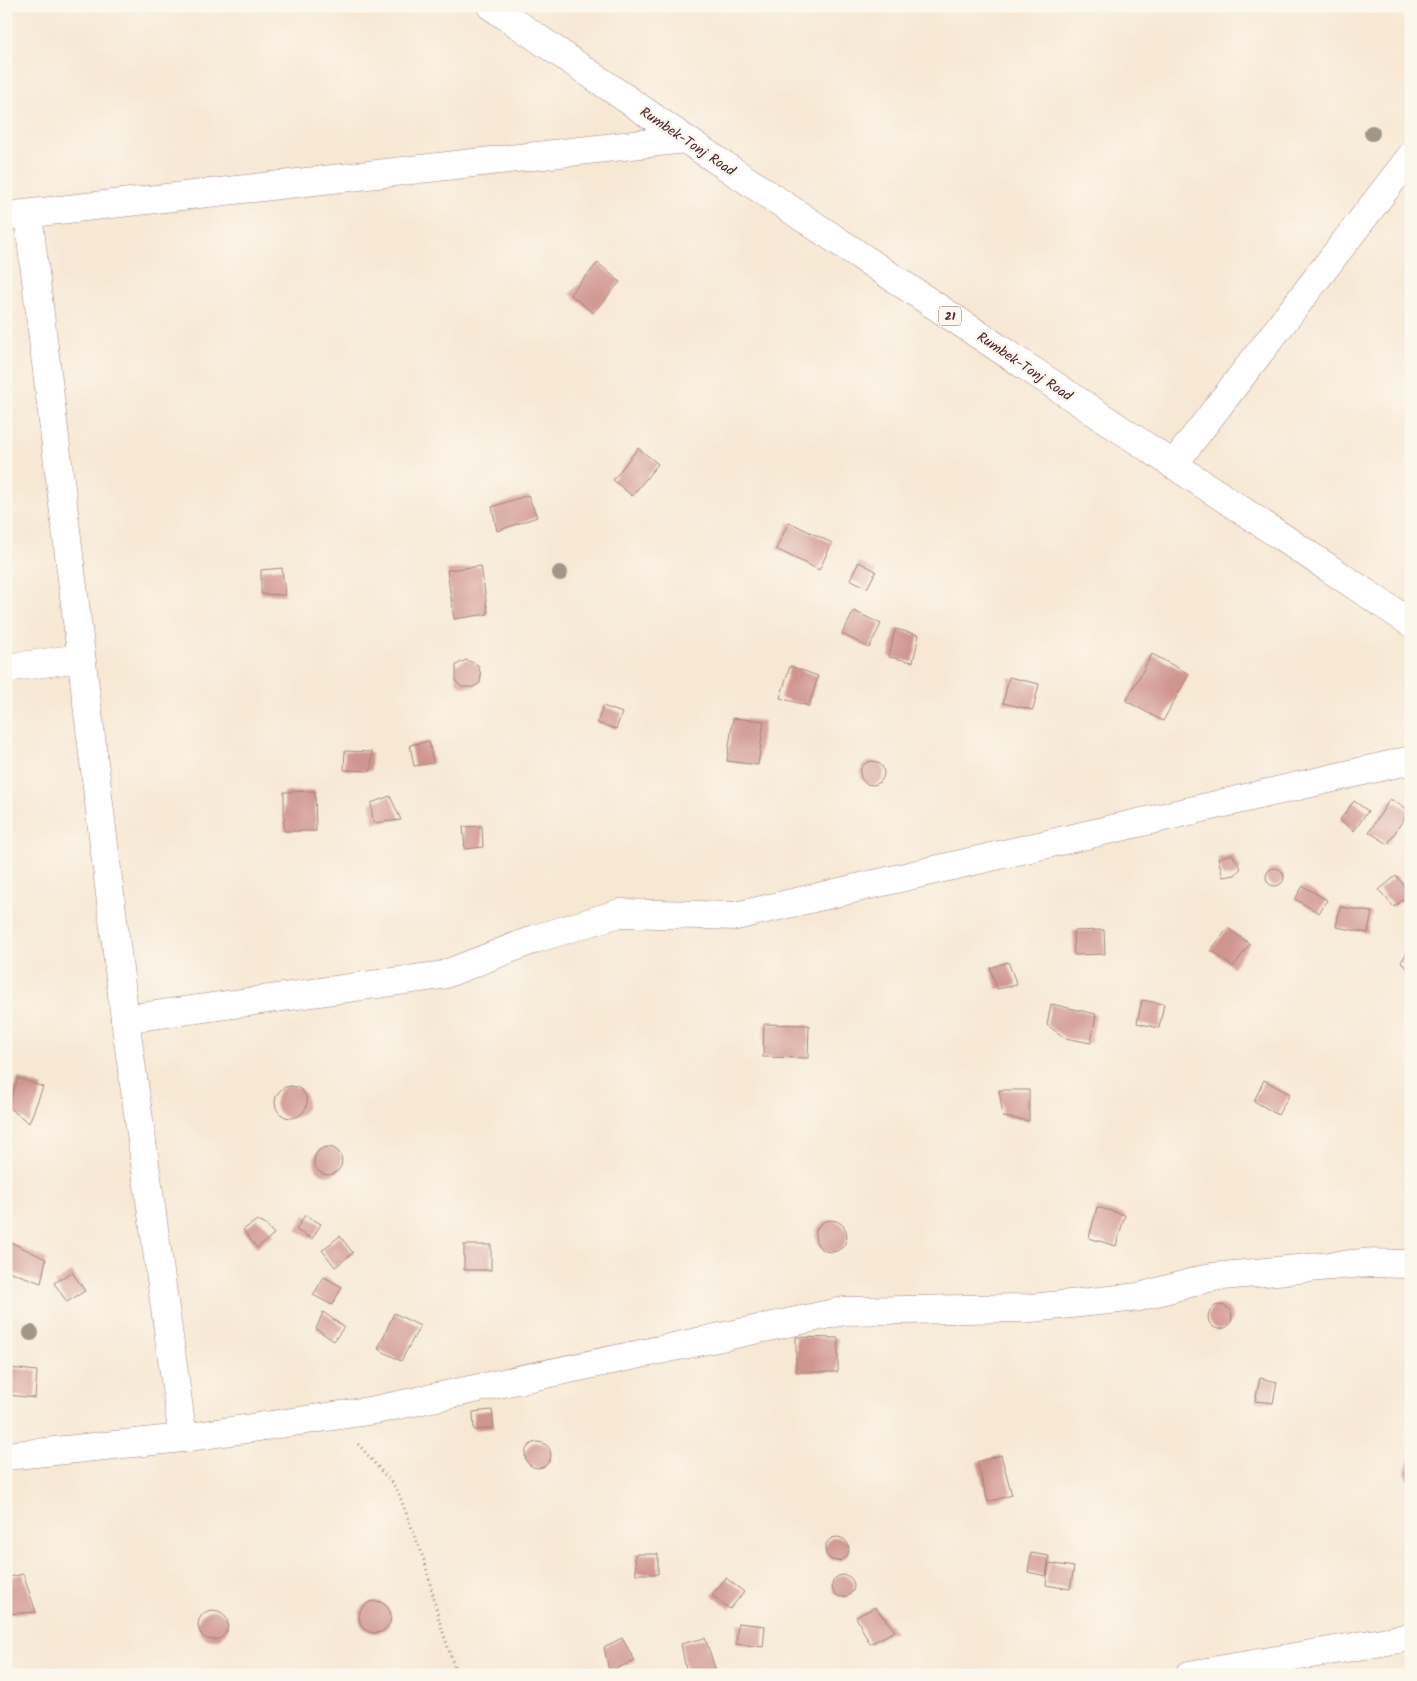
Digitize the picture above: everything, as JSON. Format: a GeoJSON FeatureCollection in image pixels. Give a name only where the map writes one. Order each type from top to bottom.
{"type":"FeatureCollection","features":[{"type":"Feature","properties":{"kind":"street","name":"Rumbek-Tonj Road"},"geometry":{"type":"LineString","coordinates":[[491,6],[685,139],[1411,623]]}},
{"type":"Feature","properties":{"kind":"street"},"geometry":{"type":"LineString","coordinates":[[183,1438],[125,1019],[81,658],[17,215],[685,139]]}},
{"type":"Feature","properties":{"kind":"street"},"geometry":{"type":"LineString","coordinates":[[1173,465],[1411,156]]}},
{"type":"Feature","properties":{"kind":"street"},"geometry":{"type":"LineString","coordinates":[[6,668],[81,658]]}},
{"type":"Feature","properties":{"kind":"street"},"geometry":{"type":"LineString","coordinates":[[125,1019],[443,974],[535,938],[620,913],[736,916],[1411,760]]}},
{"type":"Feature","properties":{"kind":"street"},"geometry":{"type":"LineString","coordinates":[[6,1456],[183,1438],[336,1417],[844,1312],[1032,1308],[1139,1297],[1212,1277],[1363,1263],[1411,1264]]}},
{"type":"Feature","properties":{"kind":"street"},"geometry":{"type":"LineString","coordinates":[[1189,1675],[1411,1637]]}},
{"type":"Feature","properties":{"kind":"path"},"geometry":{"type":"LineString","coordinates":[[336,1417],[397,1489],[425,1563],[457,1675]]}},
{"type":"Feature","properties":{"kind":"building"},"geometry":{"type":"Polygon","coordinates":[[[598,263],[620,282],[593,313],[570,294],[598,263]]]}},
{"type":"Feature","properties":{"kind":"building"},"geometry":{"type":"Polygon","coordinates":[[[638,448],[658,464],[632,496],[613,480],[638,448]]]}},
{"type":"Feature","properties":{"kind":"building"},"geometry":{"type":"Polygon","coordinates":[[[528,495],[537,517],[497,531],[492,507],[528,495]]]}},
{"type":"Feature","properties":{"kind":"building"},"geometry":{"type":"Polygon","coordinates":[[[789,522],[832,543],[819,570],[776,549],[789,522]]]}},
{"type":"Feature","properties":{"kind":"building"},"geometry":{"type":"Polygon","coordinates":[[[859,562],[876,571],[867,588],[850,579],[859,562]]]}},
{"type":"Feature","properties":{"kind":"building"},"geometry":{"type":"Polygon","coordinates":[[[481,566],[488,614],[454,619],[447,570],[481,566]]]}},
{"type":"Feature","properties":{"kind":"building"},"geometry":{"type":"Polygon","coordinates":[[[282,568],[285,595],[261,594],[261,570],[282,568]]]}},
{"type":"Feature","properties":{"kind":"building"},"geometry":{"type":"Polygon","coordinates":[[[854,611],[881,624],[869,648],[842,634],[854,611]]]}},
{"type":"Feature","properties":{"kind":"building"},"geometry":{"type":"Polygon","coordinates":[[[895,629],[919,635],[913,662],[889,657],[895,629]]]}},
{"type":"Feature","properties":{"kind":"building"},"geometry":{"type":"Polygon","coordinates":[[[1152,654],[1189,674],[1163,721],[1126,701],[1152,654]]]}},
{"type":"Feature","properties":{"kind":"building"},"geometry":{"type":"Polygon","coordinates":[[[466,660],[478,665],[481,675],[480,683],[473,687],[462,687],[456,682],[456,665],[466,660]]]}},
{"type":"Feature","properties":{"kind":"building"},"geometry":{"type":"Polygon","coordinates":[[[790,666],[818,676],[809,706],[780,698],[790,666]]]}},
{"type":"Feature","properties":{"kind":"building"},"geometry":{"type":"Polygon","coordinates":[[[1009,677],[1039,684],[1033,710],[1003,703],[1009,677]]]}},
{"type":"Feature","properties":{"kind":"building"},"geometry":{"type":"Polygon","coordinates":[[[603,706],[622,713],[616,729],[597,723],[603,706]]]}},
{"type":"Feature","properties":{"kind":"building"},"geometry":{"type":"Polygon","coordinates":[[[733,718],[764,721],[758,765],[727,761],[733,718]]]}},
{"type":"Feature","properties":{"kind":"building"},"geometry":{"type":"Polygon","coordinates":[[[429,741],[433,763],[414,766],[410,745],[429,741]]]}},
{"type":"Feature","properties":{"kind":"building"},"geometry":{"type":"Polygon","coordinates":[[[345,751],[372,752],[371,771],[344,770],[345,751]]]}},
{"type":"Feature","properties":{"kind":"building"},"geometry":{"type":"Polygon","coordinates":[[[872,761],[881,764],[884,773],[881,782],[872,785],[863,782],[860,773],[863,764],[872,761]]]}},
{"type":"Feature","properties":{"kind":"building"},"geometry":{"type":"Polygon","coordinates":[[[315,791],[316,831],[284,831],[284,792],[315,791]]]}},
{"type":"Feature","properties":{"kind":"building"},"geometry":{"type":"Polygon","coordinates":[[[390,796],[401,820],[373,823],[371,803],[390,796]]]}},
{"type":"Feature","properties":{"kind":"building"},"geometry":{"type":"Polygon","coordinates":[[[1390,799],[1409,810],[1388,844],[1369,832],[1390,799]]]}},
{"type":"Feature","properties":{"kind":"building"},"geometry":{"type":"Polygon","coordinates":[[[1354,801],[1368,811],[1354,831],[1340,820],[1354,801]]]}},
{"type":"Feature","properties":{"kind":"building"},"geometry":{"type":"Polygon","coordinates":[[[482,826],[483,847],[465,849],[463,827],[482,826]]]}},
{"type":"Feature","properties":{"kind":"building"},"geometry":{"type":"Polygon","coordinates":[[[1232,854],[1241,868],[1235,875],[1223,877],[1218,858],[1232,854]]]}},
{"type":"Feature","properties":{"kind":"building"},"geometry":{"type":"Polygon","coordinates":[[[1275,868],[1281,871],[1284,877],[1281,883],[1275,886],[1269,883],[1266,877],[1269,871],[1275,868]]]}},
{"type":"Feature","properties":{"kind":"building"},"geometry":{"type":"Polygon","coordinates":[[[1396,876],[1411,893],[1394,907],[1379,890],[1396,876]]]}},
{"type":"Feature","properties":{"kind":"building"},"geometry":{"type":"Polygon","coordinates":[[[1303,886],[1327,900],[1319,913],[1295,899],[1303,886]]]}},
{"type":"Feature","properties":{"kind":"building"},"geometry":{"type":"Polygon","coordinates":[[[1340,907],[1372,912],[1368,933],[1336,927],[1340,907]]]}},
{"type":"Feature","properties":{"kind":"building"},"geometry":{"type":"Polygon","coordinates":[[[1228,928],[1250,944],[1233,967],[1211,950],[1228,928]]]}},
{"type":"Feature","properties":{"kind":"building"},"geometry":{"type":"Polygon","coordinates":[[[1104,930],[1105,954],[1074,955],[1073,931],[1104,930]]]}},
{"type":"Feature","properties":{"kind":"building"},"geometry":{"type":"Polygon","coordinates":[[[1409,949],[1411,950],[1411,972],[1401,962],[1409,949]]]}},
{"type":"Feature","properties":{"kind":"building"},"geometry":{"type":"Polygon","coordinates":[[[1008,962],[1017,985],[997,989],[990,968],[1008,962]]]}},
{"type":"Feature","properties":{"kind":"building"},"geometry":{"type":"Polygon","coordinates":[[[1142,1000],[1164,1004],[1159,1028],[1137,1023],[1142,1000]]]}},
{"type":"Feature","properties":{"kind":"building"},"geometry":{"type":"Polygon","coordinates":[[[1051,1004],[1096,1014],[1091,1043],[1065,1038],[1047,1025],[1051,1004]]]}},
{"type":"Feature","properties":{"kind":"building"},"geometry":{"type":"Polygon","coordinates":[[[764,1024],[809,1025],[808,1058],[763,1057],[764,1024]]]}},
{"type":"Feature","properties":{"kind":"building"},"geometry":{"type":"Polygon","coordinates":[[[18,1078],[43,1087],[29,1123],[8,1107],[18,1078]]]}},
{"type":"Feature","properties":{"kind":"building"},"geometry":{"type":"Polygon","coordinates":[[[1264,1080],[1290,1094],[1278,1115],[1254,1101],[1264,1080]]]}},
{"type":"Feature","properties":{"kind":"building"},"geometry":{"type":"Polygon","coordinates":[[[291,1086],[303,1090],[307,1102],[303,1114],[291,1118],[279,1114],[275,1102],[279,1090],[291,1086]]]}},
{"type":"Feature","properties":{"kind":"building"},"geometry":{"type":"Polygon","coordinates":[[[999,1090],[1029,1090],[1029,1121],[1003,1117],[999,1090]]]}},
{"type":"Feature","properties":{"kind":"building"},"geometry":{"type":"Polygon","coordinates":[[[328,1147],[338,1151],[342,1161],[338,1171],[328,1175],[318,1171],[314,1161],[318,1151],[328,1147]]]}},
{"type":"Feature","properties":{"kind":"building"},"geometry":{"type":"Polygon","coordinates":[[[1097,1207],[1125,1215],[1116,1246],[1089,1238],[1097,1207]]]}},
{"type":"Feature","properties":{"kind":"building"},"geometry":{"type":"Polygon","coordinates":[[[305,1215],[321,1224],[312,1239],[296,1230],[305,1215]]]}},
{"type":"Feature","properties":{"kind":"building"},"geometry":{"type":"Polygon","coordinates":[[[257,1220],[266,1225],[274,1234],[257,1248],[243,1230],[257,1220]]]}},
{"type":"Feature","properties":{"kind":"building"},"geometry":{"type":"Polygon","coordinates":[[[831,1220],[843,1224],[847,1236],[843,1248],[831,1252],[819,1248],[815,1236],[819,1224],[831,1220]]]}},
{"type":"Feature","properties":{"kind":"building"},"geometry":{"type":"Polygon","coordinates":[[[340,1236],[353,1253],[335,1267],[322,1250],[340,1236]]]}},
{"type":"Feature","properties":{"kind":"building"},"geometry":{"type":"Polygon","coordinates":[[[6,1240],[46,1259],[41,1283],[6,1270],[6,1240]]]}},
{"type":"Feature","properties":{"kind":"building"},"geometry":{"type":"Polygon","coordinates":[[[464,1245],[491,1245],[491,1270],[464,1270],[464,1245]]]}},
{"type":"Feature","properties":{"kind":"building"},"geometry":{"type":"Polygon","coordinates":[[[72,1272],[85,1291],[67,1302],[54,1283],[72,1272]]]}},
{"type":"Feature","properties":{"kind":"building"},"geometry":{"type":"Polygon","coordinates":[[[324,1277],[342,1287],[332,1305],[313,1295],[324,1277]]]}},
{"type":"Feature","properties":{"kind":"building"},"geometry":{"type":"Polygon","coordinates":[[[1220,1305],[1225,1306],[1231,1312],[1231,1322],[1225,1328],[1220,1329],[1215,1328],[1209,1322],[1208,1317],[1209,1312],[1215,1306],[1220,1305]]]}},
{"type":"Feature","properties":{"kind":"building"},"geometry":{"type":"Polygon","coordinates":[[[323,1312],[344,1327],[334,1341],[316,1329],[323,1312]]]}},
{"type":"Feature","properties":{"kind":"building"},"geometry":{"type":"Polygon","coordinates":[[[394,1313],[420,1326],[401,1361],[378,1349],[394,1313]]]}},
{"type":"Feature","properties":{"kind":"building"},"geometry":{"type":"Polygon","coordinates":[[[796,1337],[838,1338],[838,1372],[796,1372],[796,1337]]]}},
{"type":"Feature","properties":{"kind":"building"},"geometry":{"type":"Polygon","coordinates":[[[10,1368],[37,1371],[35,1398],[8,1395],[10,1368]]]}},
{"type":"Feature","properties":{"kind":"building"},"geometry":{"type":"Polygon","coordinates":[[[1260,1378],[1277,1382],[1273,1403],[1255,1401],[1260,1378]]]}},
{"type":"Feature","properties":{"kind":"building"},"geometry":{"type":"Polygon","coordinates":[[[492,1410],[494,1428],[474,1430],[473,1412],[492,1410]]]}},
{"type":"Feature","properties":{"kind":"building"},"geometry":{"type":"Polygon","coordinates":[[[538,1442],[547,1446],[551,1455],[547,1464],[538,1468],[529,1464],[525,1455],[529,1446],[538,1442]]]}},
{"type":"Feature","properties":{"kind":"building"},"geometry":{"type":"Polygon","coordinates":[[[1001,1455],[1012,1495],[988,1502],[977,1462],[1001,1455]]]}},
{"type":"Feature","properties":{"kind":"building"},"geometry":{"type":"Polygon","coordinates":[[[1411,1458],[1411,1484],[1405,1473],[1407,1463],[1411,1458]]]}},
{"type":"Feature","properties":{"kind":"building"},"geometry":{"type":"Polygon","coordinates":[[[837,1537],[842,1538],[848,1544],[848,1554],[842,1560],[837,1561],[832,1560],[826,1554],[825,1549],[826,1544],[832,1538],[837,1537]]]}},
{"type":"Feature","properties":{"kind":"building"},"geometry":{"type":"Polygon","coordinates":[[[1031,1553],[1049,1556],[1046,1576],[1028,1572],[1031,1553]]]}},
{"type":"Feature","properties":{"kind":"building"},"geometry":{"type":"Polygon","coordinates":[[[635,1554],[658,1554],[658,1574],[636,1574],[635,1554]]]}},
{"type":"Feature","properties":{"kind":"building"},"geometry":{"type":"Polygon","coordinates":[[[1049,1563],[1074,1567],[1070,1589],[1046,1585],[1049,1563]]]}},
{"type":"Feature","properties":{"kind":"building"},"geometry":{"type":"Polygon","coordinates":[[[23,1574],[36,1612],[6,1614],[6,1578],[23,1574]]]}},
{"type":"Feature","properties":{"kind":"building"},"geometry":{"type":"Polygon","coordinates":[[[843,1575],[851,1578],[854,1586],[851,1594],[843,1597],[835,1594],[832,1586],[835,1578],[843,1575]]]}},
{"type":"Feature","properties":{"kind":"building"},"geometry":{"type":"Polygon","coordinates":[[[726,1578],[744,1592],[730,1609],[712,1595],[726,1578]]]}},
{"type":"Feature","properties":{"kind":"building"},"geometry":{"type":"Polygon","coordinates":[[[375,1601],[381,1602],[386,1606],[390,1611],[390,1623],[386,1628],[381,1632],[375,1633],[369,1632],[364,1628],[360,1623],[359,1617],[360,1611],[364,1606],[369,1602],[375,1601]]]}},
{"type":"Feature","properties":{"kind":"building"},"geometry":{"type":"Polygon","coordinates":[[[875,1607],[895,1631],[870,1644],[856,1617],[875,1607]]]}},
{"type":"Feature","properties":{"kind":"building"},"geometry":{"type":"Polygon","coordinates":[[[213,1610],[224,1614],[228,1625],[224,1636],[213,1640],[202,1636],[198,1625],[202,1614],[213,1610]]]}},
{"type":"Feature","properties":{"kind":"building"},"geometry":{"type":"Polygon","coordinates":[[[738,1623],[765,1626],[763,1647],[736,1644],[738,1623]]]}},
{"type":"Feature","properties":{"kind":"building"},"geometry":{"type":"Polygon","coordinates":[[[622,1638],[635,1661],[609,1671],[604,1647],[622,1638]]]}},
{"type":"Feature","properties":{"kind":"building"},"geometry":{"type":"Polygon","coordinates":[[[705,1638],[717,1674],[687,1675],[681,1644],[705,1638]]]}}]}
